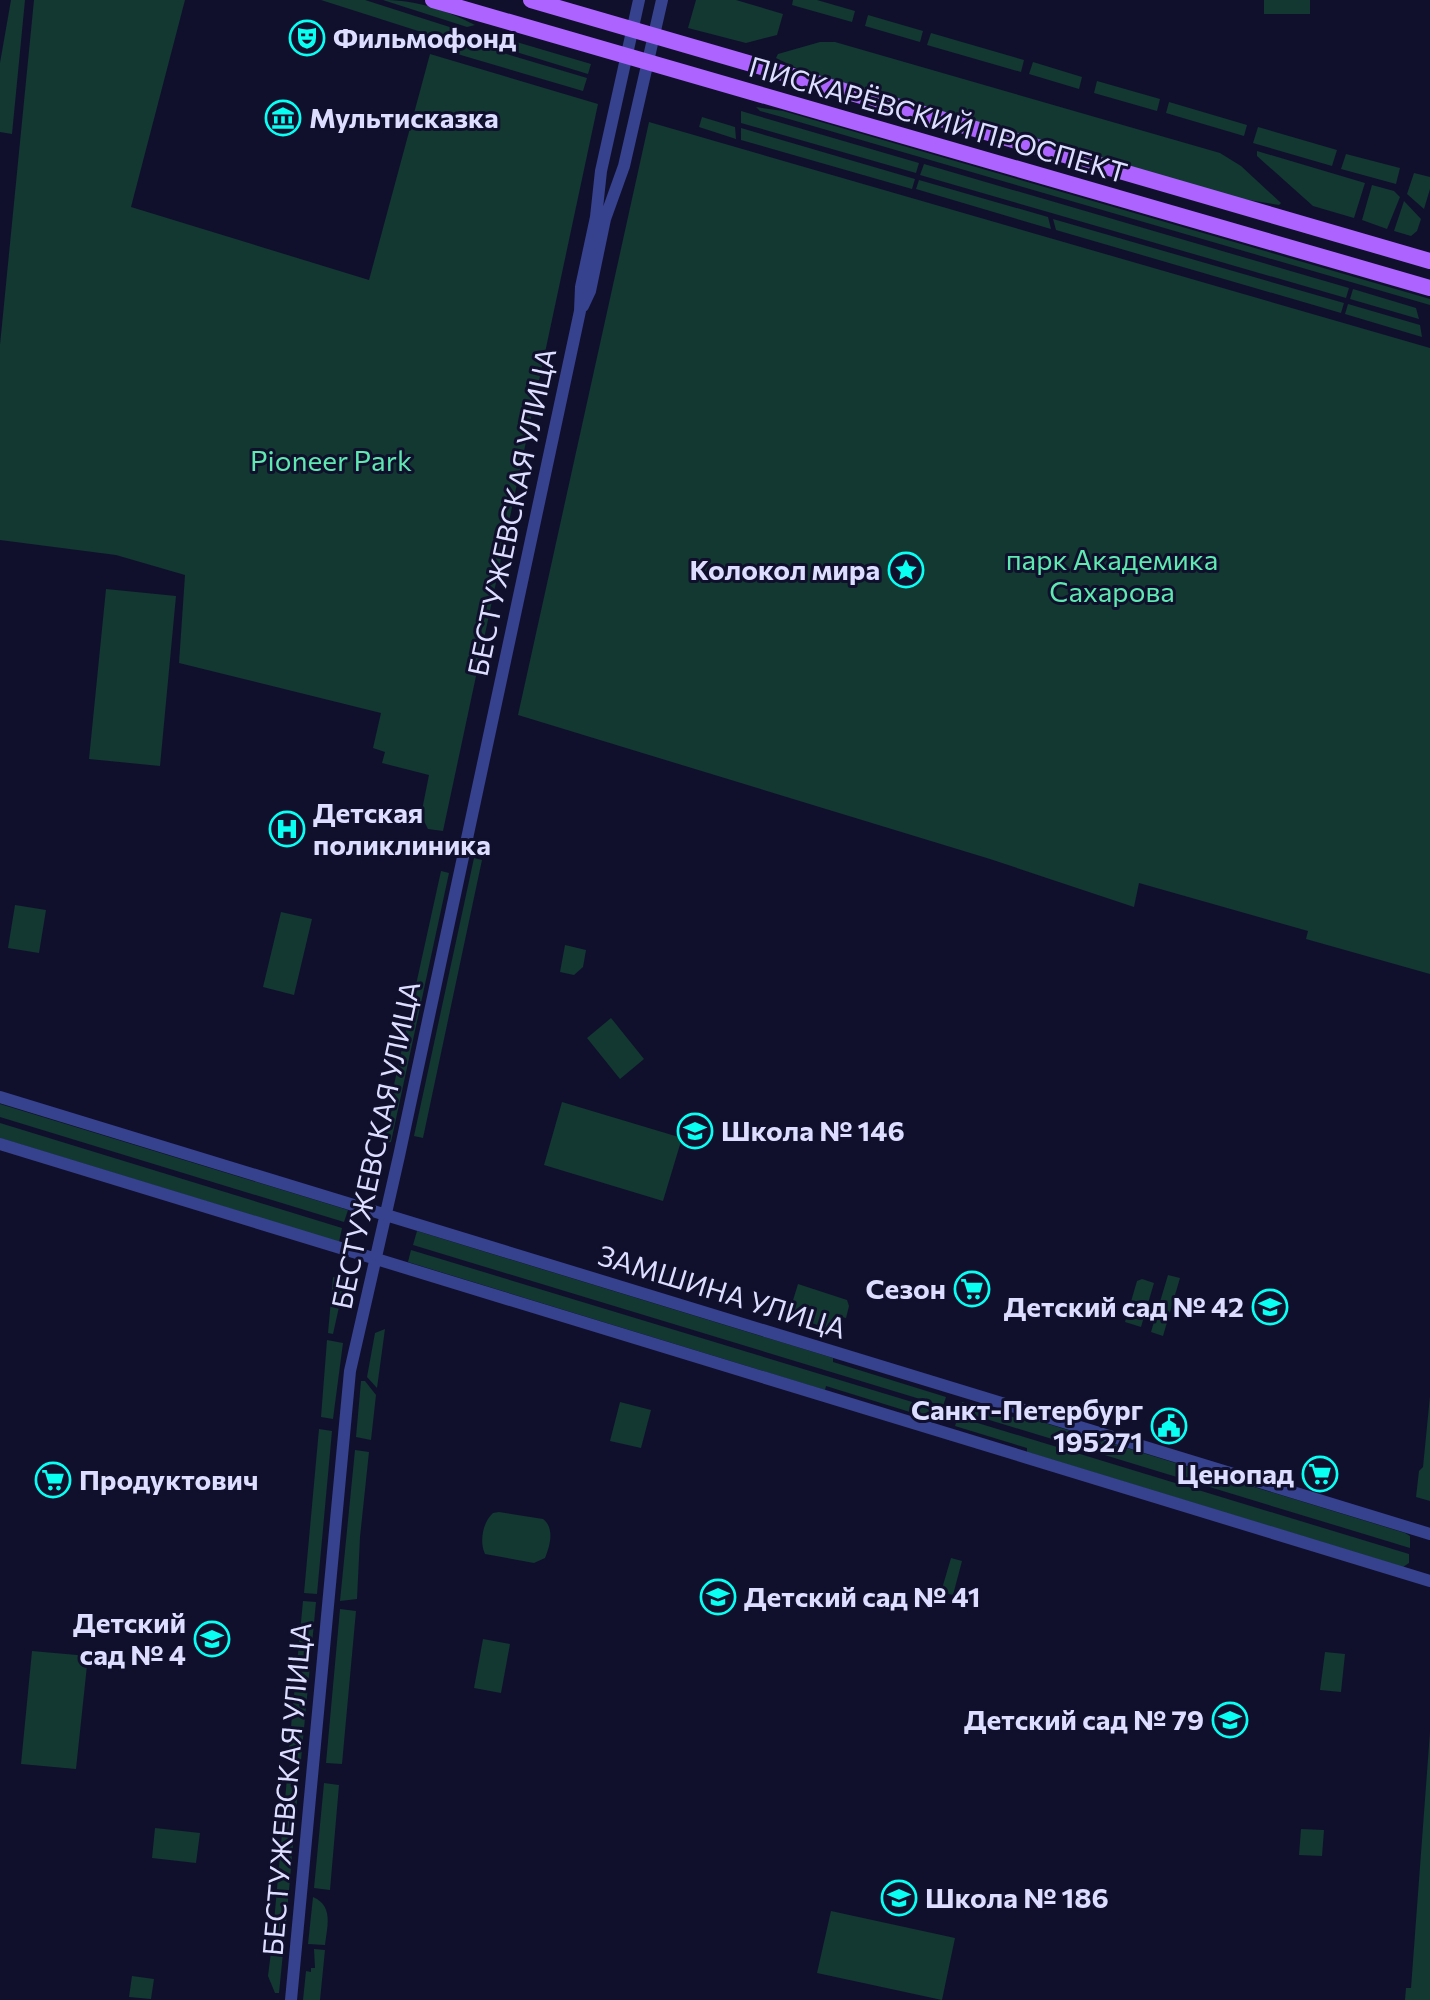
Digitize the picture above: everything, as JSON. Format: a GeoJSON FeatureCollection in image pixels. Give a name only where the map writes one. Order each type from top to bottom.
{"type":"FeatureCollection","features":[{"type":"Feature","properties":{"kind":"main road","name":"ПИСКАРЁВСКИЙ ПРОСПЕКТ"},"geometry":{"type":"LineString","coordinates":[[433,0],[1430,288]]}},
{"type":"Feature","properties":{"kind":"main road","name":"ПИСКАРЁВСКИЙ ПРОСПЕКТ"},"geometry":{"type":"LineString","coordinates":[[531,0],[1430,261]]}},
{"type":"Feature","properties":{"kind":"street","name":"БЕСТУЖЕВСКАЯ УЛИЦА"},"geometry":{"type":"LineString","coordinates":[[291,2000],[350,1371],[580,311],[581,287],[596,217],[601,171],[639,0]]}},
{"type":"Feature","properties":{"kind":"street","name":"БЕСТУЖЕВСКАЯ УЛИЦА"},"geometry":{"type":"LineString","coordinates":[[580,311],[590,291],[605,219],[624,166],[662,0]]}},
{"type":"Feature","properties":{"kind":"street","name":"ЗАМШИНА УЛИЦА"},"geometry":{"type":"LineString","coordinates":[[0,1097],[1430,1534]]}},
{"type":"Feature","properties":{"kind":"street"},"geometry":{"type":"LineString","coordinates":[[0,1144],[1430,1581]]}},
{"type":"Feature","properties":{"kind":"green space"},"geometry":{"type":"Polygon","coordinates":[[[11,0],[25,0],[12,134],[0,132],[0,63],[11,0]]]}},
{"type":"Feature","properties":{"kind":"green space","name":"Pioneer Park"},"geometry":{"type":"Polygon","coordinates":[[[34,0],[185,0],[131,207],[369,280],[430,54],[598,104],[443,831],[428,829],[422,817],[429,775],[382,763],[385,752],[373,748],[381,713],[179,663],[185,575],[116,555],[0,540],[0,345],[34,0]]]}},
{"type":"Feature","properties":{"kind":"green space"},"geometry":{"type":"Polygon","coordinates":[[[321,0],[365,0],[459,30],[437,37],[321,0]]]}},
{"type":"Feature","properties":{"kind":"green space"},"geometry":{"type":"Polygon","coordinates":[[[383,0],[430,7],[475,25],[467,27],[383,0]]]}},
{"type":"Feature","properties":{"kind":"green space"},"geometry":{"type":"Polygon","coordinates":[[[696,0],[736,0],[783,14],[777,35],[746,43],[688,28],[696,0]]]}},
{"type":"Feature","properties":{"kind":"green space"},"geometry":{"type":"Polygon","coordinates":[[[793,0],[817,0],[855,11],[852,22],[792,5],[793,0]]]}},
{"type":"Feature","properties":{"kind":"green space"},"geometry":{"type":"Polygon","coordinates":[[[1264,0],[1310,0],[1310,14],[1264,14],[1264,0]]]}},
{"type":"Feature","properties":{"kind":"green space"},"geometry":{"type":"Polygon","coordinates":[[[868,15],[923,31],[920,42],[865,26],[868,15]]]}},
{"type":"Feature","properties":{"kind":"green space"},"geometry":{"type":"Polygon","coordinates":[[[931,33],[1024,60],[1021,72],[927,45],[931,33]]]}},
{"type":"Feature","properties":{"kind":"green space"},"geometry":{"type":"Polygon","coordinates":[[[495,38],[591,64],[588,74],[483,42],[495,38]]]}},
{"type":"Feature","properties":{"kind":"green space"},"geometry":{"type":"Polygon","coordinates":[[[820,42],[835,42],[1220,153],[1241,166],[1281,203],[1236,198],[809,74],[776,58],[778,54],[820,42]]]}},
{"type":"Feature","properties":{"kind":"green space"},"geometry":{"type":"Polygon","coordinates":[[[473,44],[587,78],[583,91],[454,53],[455,49],[473,44]]]}},
{"type":"Feature","properties":{"kind":"green space"},"geometry":{"type":"Polygon","coordinates":[[[1033,62],[1082,77],[1079,89],[1029,74],[1033,62]]]}},
{"type":"Feature","properties":{"kind":"green space"},"geometry":{"type":"Polygon","coordinates":[[[1097,81],[1160,99],[1157,111],[1094,93],[1097,81]]]}},
{"type":"Feature","properties":{"kind":"green space"},"geometry":{"type":"Polygon","coordinates":[[[1169,102],[1247,125],[1244,136],[1166,113],[1169,102]]]}},
{"type":"Feature","properties":{"kind":"green space"},"geometry":{"type":"Polygon","coordinates":[[[756,107],[783,111],[1430,299],[1430,305],[760,111],[756,107]]]}},
{"type":"Feature","properties":{"kind":"green space"},"geometry":{"type":"Polygon","coordinates":[[[741,111],[919,163],[916,173],[741,123],[741,111]]]}},
{"type":"Feature","properties":{"kind":"green space"},"geometry":{"type":"Polygon","coordinates":[[[702,117],[735,127],[736,139],[699,127],[702,117]]]}},
{"type":"Feature","properties":{"kind":"green space","name":"парк Академика Сахарова"},"geometry":{"type":"Polygon","coordinates":[[[649,122],[1430,348],[1430,974],[1306,939],[1308,931],[1139,883],[1134,907],[990,859],[518,715],[649,122]]]}},
{"type":"Feature","properties":{"kind":"green space"},"geometry":{"type":"Polygon","coordinates":[[[1258,127],[1337,150],[1332,166],[1253,143],[1258,127]]]}},
{"type":"Feature","properties":{"kind":"green space"},"geometry":{"type":"Polygon","coordinates":[[[741,128],[915,179],[912,189],[741,140],[741,128]]]}},
{"type":"Feature","properties":{"kind":"green space"},"geometry":{"type":"Polygon","coordinates":[[[1257,151],[1365,183],[1354,218],[1313,206],[1257,156],[1257,151]]]}},
{"type":"Feature","properties":{"kind":"green space"},"geometry":{"type":"Polygon","coordinates":[[[1346,154],[1400,168],[1396,184],[1341,169],[1346,154]]]}},
{"type":"Feature","properties":{"kind":"green space"},"geometry":{"type":"Polygon","coordinates":[[[924,164],[1349,288],[1346,298],[920,175],[924,164]]]}},
{"type":"Feature","properties":{"kind":"green space"},"geometry":{"type":"Polygon","coordinates":[[[1414,173],[1430,177],[1424,209],[1407,194],[1414,173]]]}},
{"type":"Feature","properties":{"kind":"green space"},"geometry":{"type":"Polygon","coordinates":[[[919,180],[1048,217],[1051,229],[916,189],[919,180]]]}},
{"type":"Feature","properties":{"kind":"green space"},"geometry":{"type":"Polygon","coordinates":[[[1372,185],[1394,191],[1400,197],[1387,229],[1362,220],[1372,185]]]}},
{"type":"Feature","properties":{"kind":"green space"},"geometry":{"type":"Polygon","coordinates":[[[1404,201],[1421,219],[1417,231],[1411,236],[1394,231],[1404,201]]]}},
{"type":"Feature","properties":{"kind":"green space"},"geometry":{"type":"Polygon","coordinates":[[[1053,219],[1344,303],[1341,313],[1056,230],[1053,219]]]}},
{"type":"Feature","properties":{"kind":"green space"},"geometry":{"type":"Polygon","coordinates":[[[1353,289],[1416,308],[1419,319],[1350,299],[1353,289]]]}},
{"type":"Feature","properties":{"kind":"green space"},"geometry":{"type":"Polygon","coordinates":[[[1348,304],[1420,325],[1422,337],[1345,314],[1348,304]]]}},
{"type":"Feature","properties":{"kind":"green space"},"geometry":{"type":"Polygon","coordinates":[[[106,589],[176,596],[160,766],[89,759],[106,589]]]}},
{"type":"Feature","properties":{"kind":"green space"},"geometry":{"type":"Polygon","coordinates":[[[474,858],[482,860],[423,1138],[414,1136],[474,858]]]}},
{"type":"Feature","properties":{"kind":"green space"},"geometry":{"type":"Polygon","coordinates":[[[441,871],[449,873],[391,1142],[381,1144],[441,871]]]}},
{"type":"Feature","properties":{"kind":"green space"},"geometry":{"type":"Polygon","coordinates":[[[15,905],[46,910],[39,953],[8,948],[15,905]]]}},
{"type":"Feature","properties":{"kind":"green space"},"geometry":{"type":"Polygon","coordinates":[[[281,912],[312,919],[294,995],[263,987],[281,912]]]}},
{"type":"Feature","properties":{"kind":"green space"},"geometry":{"type":"Polygon","coordinates":[[[565,945],[586,950],[583,967],[574,975],[560,972],[565,945]]]}},
{"type":"Feature","properties":{"kind":"green space"},"geometry":{"type":"Polygon","coordinates":[[[611,1018],[644,1059],[620,1079],[587,1038],[611,1018]]]}},
{"type":"Feature","properties":{"kind":"green space"},"geometry":{"type":"Polygon","coordinates":[[[562,1102],[682,1138],[663,1201],[544,1165],[562,1102]]]}},
{"type":"Feature","properties":{"kind":"green space"},"geometry":{"type":"Polygon","coordinates":[[[0,1104],[348,1210],[344,1222],[0,1117],[0,1104]]]}},
{"type":"Feature","properties":{"kind":"green space"},"geometry":{"type":"Polygon","coordinates":[[[0,1123],[342,1228],[339,1242],[0,1138],[0,1123]]]}},
{"type":"Feature","properties":{"kind":"green space"},"geometry":{"type":"Polygon","coordinates":[[[417,1231],[833,1358],[833,1362],[946,1397],[943,1406],[413,1245],[417,1231]]]}},
{"type":"Feature","properties":{"kind":"green space"},"geometry":{"type":"Polygon","coordinates":[[[411,1250],[942,1411],[939,1421],[826,1386],[825,1390],[408,1262],[411,1250]]]}},
{"type":"Feature","properties":{"kind":"green space"},"geometry":{"type":"Polygon","coordinates":[[[1168,1275],[1180,1278],[1163,1336],[1151,1332],[1168,1275]]]}},
{"type":"Feature","properties":{"kind":"green space"},"geometry":{"type":"Polygon","coordinates":[[[333,1277],[350,1281],[346,1309],[339,1307],[333,1334],[328,1333],[333,1277]]]}},
{"type":"Feature","properties":{"kind":"green space"},"geometry":{"type":"Polygon","coordinates":[[[1142,1279],[1154,1283],[1141,1327],[1125,1322],[1137,1281],[1142,1279]]]}},
{"type":"Feature","properties":{"kind":"green space"},"geometry":{"type":"Polygon","coordinates":[[[798,1284],[847,1300],[846,1318],[842,1317],[838,1332],[791,1316],[798,1284]]]}},
{"type":"Feature","properties":{"kind":"green space"},"geometry":{"type":"Polygon","coordinates":[[[385,1329],[377,1388],[367,1377],[375,1333],[385,1329]]]}},
{"type":"Feature","properties":{"kind":"green space"},"geometry":{"type":"Polygon","coordinates":[[[327,1340],[343,1343],[333,1419],[321,1417],[327,1340]]]}},
{"type":"Feature","properties":{"kind":"green space"},"geometry":{"type":"Polygon","coordinates":[[[361,1381],[365,1381],[376,1395],[371,1440],[356,1437],[361,1381]]]}},
{"type":"Feature","properties":{"kind":"green space"},"geometry":{"type":"Polygon","coordinates":[[[1430,1396],[1430,1501],[1416,1497],[1419,1471],[1423,1467],[1430,1396]]]}},
{"type":"Feature","properties":{"kind":"green space"},"geometry":{"type":"Polygon","coordinates":[[[620,1402],[651,1410],[641,1448],[610,1441],[620,1402]]]}},
{"type":"Feature","properties":{"kind":"green space"},"geometry":{"type":"Polygon","coordinates":[[[962,1402],[1033,1423],[1035,1420],[1405,1533],[1410,1536],[1410,1548],[960,1411],[962,1402]]]}},
{"type":"Feature","properties":{"kind":"green space"},"geometry":{"type":"Polygon","coordinates":[[[958,1417],[1409,1554],[1409,1563],[1403,1567],[1027,1452],[1027,1448],[955,1426],[958,1417]]]}},
{"type":"Feature","properties":{"kind":"green space"},"geometry":{"type":"Polygon","coordinates":[[[319,1429],[332,1431],[317,1594],[304,1593],[319,1429]]]}},
{"type":"Feature","properties":{"kind":"green space"},"geometry":{"type":"Polygon","coordinates":[[[355,1450],[369,1452],[357,1599],[340,1601],[355,1450]]]}},
{"type":"Feature","properties":{"kind":"green space"},"geometry":{"type":"Polygon","coordinates":[[[493,1513],[543,1519],[547,1523],[550,1543],[545,1558],[534,1563],[485,1554],[482,1543],[484,1526],[493,1513]]]}},
{"type":"Feature","properties":{"kind":"green space"},"geometry":{"type":"Polygon","coordinates":[[[951,1558],[962,1561],[953,1595],[941,1592],[951,1558]]]}},
{"type":"Feature","properties":{"kind":"green space"},"geometry":{"type":"Polygon","coordinates":[[[303,1601],[316,1602],[301,1760],[288,1758],[303,1601]]]}},
{"type":"Feature","properties":{"kind":"green space"},"geometry":{"type":"Polygon","coordinates":[[[340,1609],[356,1611],[342,1764],[326,1763],[340,1609]]]}},
{"type":"Feature","properties":{"kind":"green space"},"geometry":{"type":"Polygon","coordinates":[[[483,1639],[510,1644],[501,1693],[474,1688],[483,1639]]]}},
{"type":"Feature","properties":{"kind":"green space"},"geometry":{"type":"Polygon","coordinates":[[[32,1651],[88,1656],[76,1769],[21,1764],[32,1651]]]}},
{"type":"Feature","properties":{"kind":"green space"},"geometry":{"type":"Polygon","coordinates":[[[1325,1652],[1345,1654],[1341,1692],[1320,1690],[1325,1652]]]}},
{"type":"Feature","properties":{"kind":"green space"},"geometry":{"type":"Polygon","coordinates":[[[1430,1732],[1430,2000],[1405,2000],[1406,1988],[1411,1988],[1430,1732]]]}},
{"type":"Feature","properties":{"kind":"green space"},"geometry":{"type":"Polygon","coordinates":[[[287,1778],[299,1779],[284,1945],[272,1944],[287,1778]]]}},
{"type":"Feature","properties":{"kind":"green space"},"geometry":{"type":"Polygon","coordinates":[[[324,1783],[339,1785],[330,1890],[314,1888],[324,1783]]]}},
{"type":"Feature","properties":{"kind":"green space"},"geometry":{"type":"Polygon","coordinates":[[[155,1828],[200,1833],[196,1863],[152,1858],[155,1828]]]}},
{"type":"Feature","properties":{"kind":"green space"},"geometry":{"type":"Polygon","coordinates":[[[1301,1829],[1324,1830],[1322,1856],[1299,1855],[1301,1829]]]}},
{"type":"Feature","properties":{"kind":"green space"},"geometry":{"type":"Polygon","coordinates":[[[313,1897],[327,1911],[325,1945],[308,1944],[313,1897]]]}},
{"type":"Feature","properties":{"kind":"green space"},"geometry":{"type":"Polygon","coordinates":[[[831,1911],[955,1938],[942,2000],[817,1973],[831,1911]]]}},
{"type":"Feature","properties":{"kind":"green space"},"geometry":{"type":"Polygon","coordinates":[[[314,1949],[325,1950],[320,2000],[303,2000],[306,1971],[311,1972],[311,1968],[315,1968],[314,1949]]]}},
{"type":"Feature","properties":{"kind":"green space"},"geometry":{"type":"Polygon","coordinates":[[[271,1952],[283,1953],[279,1993],[275,1993],[268,1976],[271,1952]]]}},
{"type":"Feature","properties":{"kind":"green space"},"geometry":{"type":"Polygon","coordinates":[[[132,1976],[154,1979],[151,1999],[129,1997],[132,1976]]]}},
{"type":"Feature","properties":{"kind":"place","name":"Фильмофонд"},"geometry":{"type":"Point","coordinates":[307,38]}},
{"type":"Feature","properties":{"kind":"place","name":"Мультисказка"},"geometry":{"type":"Point","coordinates":[283,118]}},
{"type":"Feature","properties":{"kind":"place","name":"Колокол мира"},"geometry":{"type":"Point","coordinates":[906,570]}},
{"type":"Feature","properties":{"kind":"place","name":"Детская поликлиника"},"geometry":{"type":"Point","coordinates":[287,829]}},
{"type":"Feature","properties":{"kind":"place","name":"Школа № 146"},"geometry":{"type":"Point","coordinates":[695,1131]}},
{"type":"Feature","properties":{"kind":"place","name":"Сезон"},"geometry":{"type":"Point","coordinates":[972,1289]}},
{"type":"Feature","properties":{"kind":"place","name":"Детский сад № 42"},"geometry":{"type":"Point","coordinates":[1270,1307]}},
{"type":"Feature","properties":{"kind":"place","name":"Санкт-Петербург 195271"},"geometry":{"type":"Point","coordinates":[1169,1426]}},
{"type":"Feature","properties":{"kind":"place","name":"Ценопад"},"geometry":{"type":"Point","coordinates":[1320,1474]}},
{"type":"Feature","properties":{"kind":"place","name":"Продуктович"},"geometry":{"type":"Point","coordinates":[53,1480]}},
{"type":"Feature","properties":{"kind":"place","name":"Детский сад № 41"},"geometry":{"type":"Point","coordinates":[718,1597]}},
{"type":"Feature","properties":{"kind":"place","name":"Детский сад № 4"},"geometry":{"type":"Point","coordinates":[212,1639]}},
{"type":"Feature","properties":{"kind":"place","name":"Детский сад № 79"},"geometry":{"type":"Point","coordinates":[1230,1720]}},
{"type":"Feature","properties":{"kind":"place","name":"Школа № 186"},"geometry":{"type":"Point","coordinates":[899,1898]}}]}
